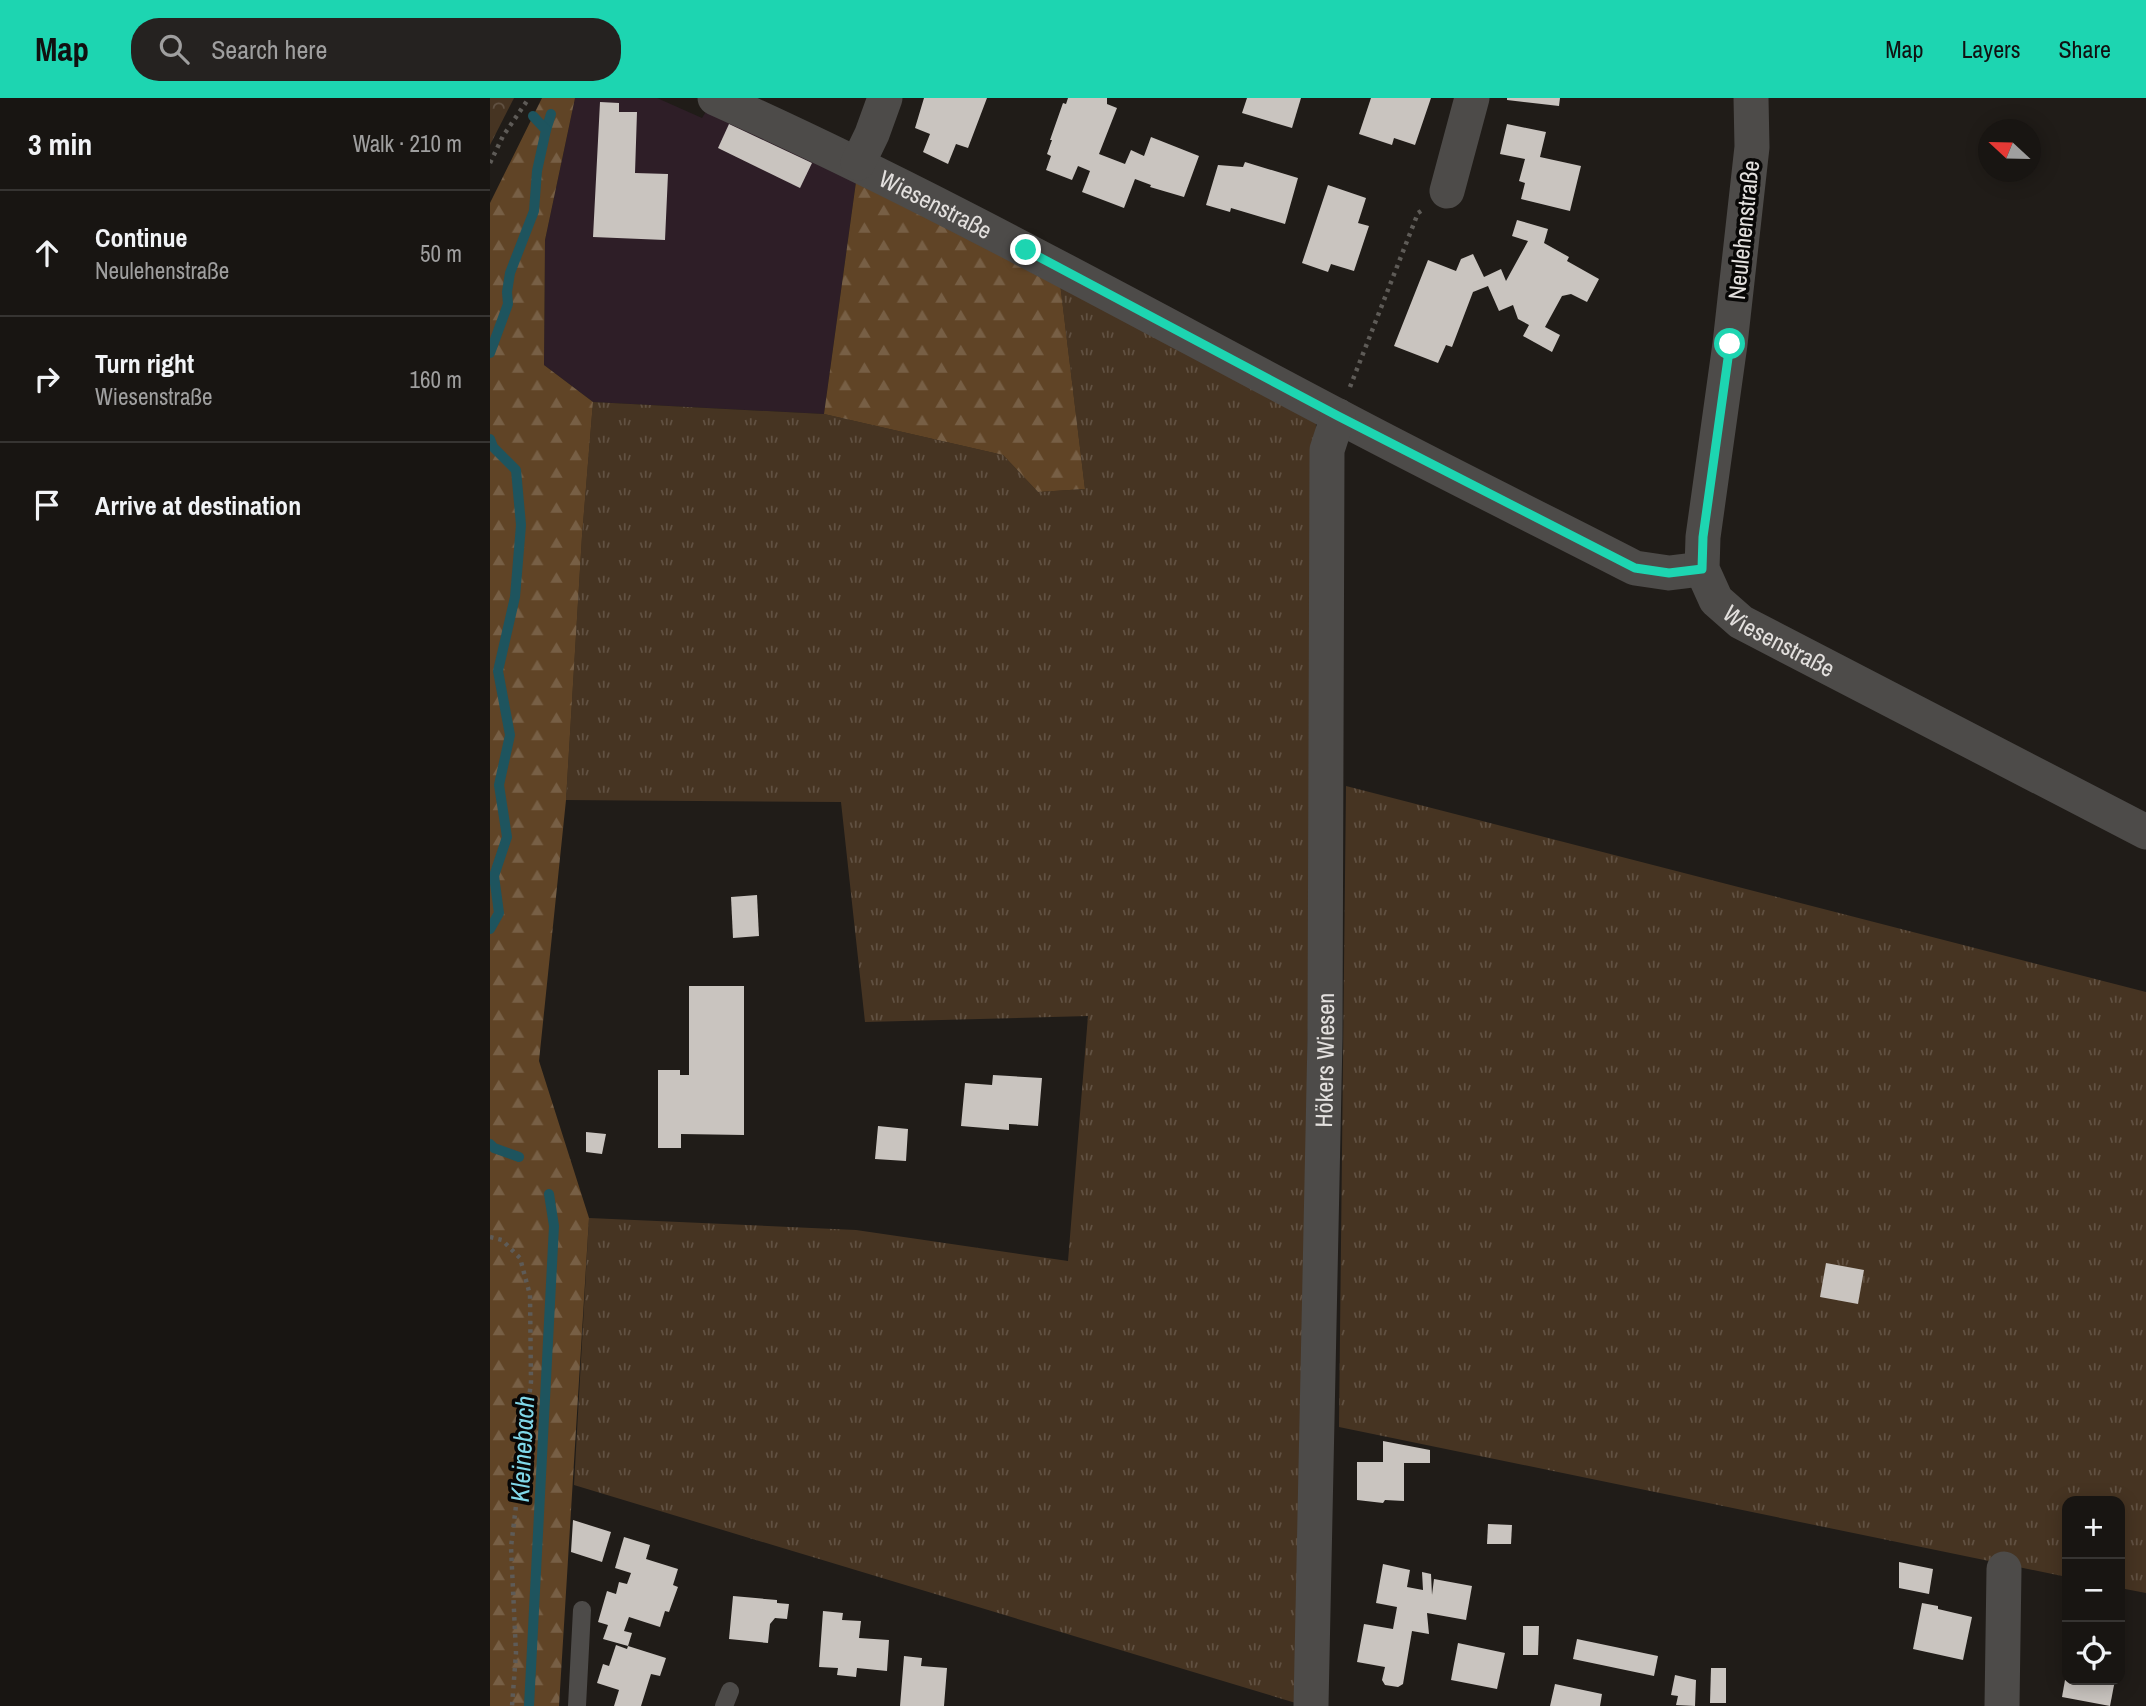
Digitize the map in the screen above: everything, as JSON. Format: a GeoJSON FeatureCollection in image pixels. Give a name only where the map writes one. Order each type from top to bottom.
{"type":"FeatureCollection","features":[{"type":"Feature","properties":{"kind":"street","name":"Wiesenstraße"},"geometry":{"type":"LineString","coordinates":[[715,98],[858,163],[1161,320],[1338,416],[1635,568],[1669,573],[1702,569],[1716,600],[1741,622],[2146,832]]}},
{"type":"Feature","properties":{"kind":"street"},"geometry":{"type":"LineString","coordinates":[[858,163],[885,98]]}},
{"type":"Feature","properties":{"kind":"street"},"geometry":{"type":"LineString","coordinates":[[1447,191],[1472,98]]}},
{"type":"Feature","properties":{"kind":"street","name":"Neulehenstraße"},"geometry":{"type":"LineString","coordinates":[[1702,569],[1703,537],[1730,344],[1752,147],[1751,98]]}},
{"type":"Feature","properties":{"kind":"street","name":"Hökers Wiesen"},"geometry":{"type":"LineString","coordinates":[[1311,1706],[1325,1038],[1327,450],[1338,416]]}},
{"type":"Feature","properties":{"kind":"street"},"geometry":{"type":"LineString","coordinates":[[2002,1706],[2004,1570]]}},
{"type":"Feature","properties":{"kind":"lane"},"geometry":{"type":"LineString","coordinates":[[577,1706],[582,1610]]}},
{"type":"Feature","properties":{"kind":"path"},"geometry":{"type":"LineString","coordinates":[[490,163],[503,136],[529,98]]}},
{"type":"Feature","properties":{"kind":"path"},"geometry":{"type":"LineString","coordinates":[[1338,416],[1418,213],[1447,191]]}},
{"type":"Feature","properties":{"kind":"path"},"geometry":{"type":"LineString","coordinates":[[490,1237],[502,1240],[520,1258],[530,1295],[531,1382],[511,1547],[516,1653],[512,1706]]}},
{"type":"Feature","properties":{"kind":"shaded area"},"geometry":{"type":"Polygon","coordinates":[[[575,98],[657,98],[702,118],[707,110],[856,182],[824,414],[593,402],[544,365],[545,240],[575,98]]]}},
{"type":"Feature","properties":{"kind":"green space"},"geometry":{"type":"Polygon","coordinates":[[[490,98],[514,98],[490,145],[490,98]]]}},
{"type":"Feature","properties":{"kind":"green space"},"geometry":{"type":"Polygon","coordinates":[[[542,98],[575,98],[545,240],[544,365],[593,402],[566,800],[539,1061],[589,1218],[559,1706],[490,1706],[490,203],[542,98]]]}},
{"type":"Feature","properties":{"kind":"green space"},"geometry":{"type":"Polygon","coordinates":[[[856,182],[1060,283],[1085,489],[1038,492],[1003,455],[824,414],[856,182]]]}},
{"type":"Feature","properties":{"kind":"green space"},"geometry":{"type":"Polygon","coordinates":[[[1060,283],[1316,422],[1299,1704],[574,1485],[589,1218],[856,1230],[1068,1261],[1088,1016],[865,1022],[841,802],[566,800],[593,402],[824,414],[1003,455],[1038,492],[1085,489],[1060,283]]]}},
{"type":"Feature","properties":{"kind":"green space"},"geometry":{"type":"Polygon","coordinates":[[[1346,786],[2146,992],[2146,1593],[2125,1589],[2125,1496],[2062,1496],[2062,1576],[1339,1427],[1346,786]]]}},
{"type":"Feature","properties":{"kind":"building"},"geometry":{"type":"Polygon","coordinates":[[[924,98],[987,98],[968,148],[956,144],[948,164],[923,152],[930,134],[915,128],[924,98]]]}},
{"type":"Feature","properties":{"kind":"building"},"geometry":{"type":"Polygon","coordinates":[[[1068,98],[1107,98],[1107,104],[1117,108],[1099,154],[1125,164],[1131,150],[1144,156],[1151,137],[1199,156],[1184,197],[1150,187],[1151,185],[1135,179],[1124,208],[1082,192],[1090,171],[1078,166],[1072,180],[1046,170],[1051,156],[1047,154],[1050,140],[1063,103],[1066,104],[1068,98]]]}},
{"type":"Feature","properties":{"kind":"building"},"geometry":{"type":"Polygon","coordinates":[[[1247,98],[1301,98],[1292,128],[1242,113],[1247,98]]]}},
{"type":"Feature","properties":{"kind":"building"},"geometry":{"type":"Polygon","coordinates":[[[1371,98],[1431,98],[1415,145],[1394,138],[1392,145],[1359,134],[1371,98]]]}},
{"type":"Feature","properties":{"kind":"building"},"geometry":{"type":"Polygon","coordinates":[[[1507,98],[1560,98],[1559,106],[1507,98]]]}},
{"type":"Feature","properties":{"kind":"building"},"geometry":{"type":"Polygon","coordinates":[[[600,102],[619,103],[619,112],[637,112],[635,173],[668,174],[665,240],[593,237],[600,102]]]}},
{"type":"Feature","properties":{"kind":"building"},"geometry":{"type":"Polygon","coordinates":[[[729,124],[812,163],[800,188],[718,148],[729,124]]]}},
{"type":"Feature","properties":{"kind":"building"},"geometry":{"type":"Polygon","coordinates":[[[1507,124],[1546,132],[1540,157],[1581,166],[1570,211],[1521,199],[1525,183],[1519,181],[1525,159],[1500,154],[1507,124]]]}},
{"type":"Feature","properties":{"kind":"building"},"geometry":{"type":"Polygon","coordinates":[[[1245,162],[1298,178],[1285,224],[1231,208],[1230,212],[1206,205],[1218,165],[1243,167],[1245,162]]]}},
{"type":"Feature","properties":{"kind":"building"},"geometry":{"type":"Polygon","coordinates":[[[1328,185],[1366,198],[1358,223],[1369,226],[1354,271],[1331,264],[1328,272],[1302,263],[1328,185]]]}},
{"type":"Feature","properties":{"kind":"building"},"geometry":{"type":"Polygon","coordinates":[[[1517,220],[1548,229],[1544,243],[1569,257],[1567,261],[1599,279],[1587,302],[1571,294],[1562,296],[1545,327],[1560,335],[1552,352],[1523,336],[1529,325],[1518,319],[1513,305],[1499,311],[1488,286],[1473,292],[1452,347],[1446,345],[1438,363],[1394,346],[1428,260],[1456,271],[1461,259],[1473,254],[1484,277],[1501,269],[1506,281],[1528,241],[1512,236],[1517,220]]]}},
{"type":"Feature","properties":{"kind":"building"},"geometry":{"type":"Polygon","coordinates":[[[757,895],[759,936],[733,938],[731,897],[757,895]]]}},
{"type":"Feature","properties":{"kind":"building"},"geometry":{"type":"Polygon","coordinates":[[[689,986],[744,986],[744,1135],[681,1134],[681,1148],[658,1148],[658,1070],[680,1070],[680,1075],[689,1075],[689,986]]]}},
{"type":"Feature","properties":{"kind":"building"},"geometry":{"type":"Polygon","coordinates":[[[993,1075],[1042,1078],[1038,1126],[1009,1124],[1009,1130],[961,1126],[965,1083],[992,1085],[993,1075]]]}},
{"type":"Feature","properties":{"kind":"building"},"geometry":{"type":"Polygon","coordinates":[[[878,1126],[908,1129],[906,1161],[875,1159],[878,1126]]]}},
{"type":"Feature","properties":{"kind":"building"},"geometry":{"type":"Polygon","coordinates":[[[586,1132],[606,1134],[602,1154],[586,1152],[586,1132]]]}},
{"type":"Feature","properties":{"kind":"building"},"geometry":{"type":"Polygon","coordinates":[[[1826,1263],[1864,1270],[1858,1304],[1820,1297],[1826,1263]]]}},
{"type":"Feature","properties":{"kind":"building"},"geometry":{"type":"Polygon","coordinates":[[[1383,1441],[1430,1450],[1430,1463],[1404,1463],[1404,1501],[1385,1500],[1383,1503],[1357,1500],[1357,1462],[1383,1462],[1383,1441]]]}},
{"type":"Feature","properties":{"kind":"building"},"geometry":{"type":"Polygon","coordinates":[[[573,1520],[611,1532],[602,1562],[571,1552],[573,1520]]]}},
{"type":"Feature","properties":{"kind":"building"},"geometry":{"type":"Polygon","coordinates":[[[1488,1524],[1512,1525],[1511,1544],[1487,1544],[1488,1524]]]}},
{"type":"Feature","properties":{"kind":"building"},"geometry":{"type":"Polygon","coordinates":[[[624,1537],[650,1545],[646,1559],[678,1569],[673,1585],[678,1587],[660,1627],[629,1617],[624,1631],[632,1633],[628,1646],[603,1639],[608,1625],[598,1622],[607,1591],[616,1594],[619,1582],[627,1584],[631,1573],[615,1568],[624,1537]]]}},
{"type":"Feature","properties":{"kind":"building"},"geometry":{"type":"Polygon","coordinates":[[[1899,1562],[1933,1569],[1929,1594],[1899,1588],[1899,1562]]]}},
{"type":"Feature","properties":{"kind":"building"},"geometry":{"type":"Polygon","coordinates":[[[1383,1564],[1410,1570],[1407,1587],[1423,1590],[1422,1572],[1431,1574],[1432,1595],[1434,1579],[1472,1586],[1466,1620],[1427,1613],[1429,1634],[1412,1631],[1403,1684],[1398,1687],[1385,1685],[1382,1680],[1385,1667],[1357,1662],[1364,1624],[1393,1629],[1397,1607],[1376,1603],[1383,1564]]]}},
{"type":"Feature","properties":{"kind":"building"},"geometry":{"type":"Polygon","coordinates":[[[733,1596],[777,1600],[777,1603],[789,1604],[787,1619],[775,1618],[770,1624],[768,1643],[729,1639],[733,1596]]]}},
{"type":"Feature","properties":{"kind":"building"},"geometry":{"type":"Polygon","coordinates":[[[1922,1603],[1972,1617],[1963,1660],[1913,1649],[1922,1603]]]}},
{"type":"Feature","properties":{"kind":"building"},"geometry":{"type":"Polygon","coordinates":[[[823,1611],[843,1613],[842,1620],[861,1621],[859,1638],[889,1640],[887,1671],[857,1668],[856,1677],[837,1675],[838,1668],[819,1667],[823,1611]]]}},
{"type":"Feature","properties":{"kind":"building"},"geometry":{"type":"Polygon","coordinates":[[[1523,1626],[1539,1626],[1538,1655],[1523,1655],[1523,1626]]]}},
{"type":"Feature","properties":{"kind":"building"},"geometry":{"type":"Polygon","coordinates":[[[1577,1639],[1658,1656],[1654,1676],[1573,1659],[1577,1639]]]}},
{"type":"Feature","properties":{"kind":"building"},"geometry":{"type":"Polygon","coordinates":[[[1458,1643],[1505,1653],[1497,1689],[1451,1680],[1458,1643]]]}},
{"type":"Feature","properties":{"kind":"building"},"geometry":{"type":"Polygon","coordinates":[[[616,1645],[666,1658],[660,1676],[651,1674],[641,1706],[614,1706],[619,1690],[597,1683],[603,1664],[609,1666],[616,1645]]]}},
{"type":"Feature","properties":{"kind":"building"},"geometry":{"type":"Polygon","coordinates":[[[904,1656],[922,1658],[921,1666],[947,1668],[944,1706],[900,1706],[904,1656]]]}},
{"type":"Feature","properties":{"kind":"building"},"geometry":{"type":"Polygon","coordinates":[[[1711,1668],[1726,1668],[1726,1703],[1710,1703],[1711,1668]]]}},
{"type":"Feature","properties":{"kind":"building"},"geometry":{"type":"Polygon","coordinates":[[[1675,1675],[1696,1680],[1695,1706],[1676,1705],[1678,1696],[1671,1695],[1675,1675]]]}},
{"type":"Feature","properties":{"kind":"building"},"geometry":{"type":"Polygon","coordinates":[[[1555,1684],[1602,1694],[1600,1706],[1550,1706],[1555,1684]]]}},
{"type":"Feature","properties":{"kind":"building"},"geometry":{"type":"Polygon","coordinates":[[[2064,1685],[2114,1685],[2110,1706],[2062,1697],[2064,1685]]]}},
{"type":"Feature","properties":{"kind":"waterway"},"geometry":{"type":"LineString","coordinates":[[546,130],[551,114]]}},
{"type":"Feature","properties":{"kind":"waterway","name":"Kleinebach"},"geometry":{"type":"LineString","coordinates":[[490,353],[508,304],[510,273],[534,211],[537,171],[546,130],[533,116]]}},
{"type":"Feature","properties":{"kind":"waterway","name":"Kleinebach"},"geometry":{"type":"LineString","coordinates":[[490,439],[493,447],[516,470],[521,525],[515,597],[498,671],[510,735],[499,785],[507,837],[494,876],[499,913],[490,929]]}},
{"type":"Feature","properties":{"kind":"waterway","name":"Kleinebach"},"geometry":{"type":"LineString","coordinates":[[490,1144],[519,1157]]}},
{"type":"Feature","properties":{"kind":"waterway","name":"Kleinebach"},"geometry":{"type":"LineString","coordinates":[[529,1706],[554,1226],[549,1194]]}},
{"type":"Feature","properties":{"kind":"route"},"geometry":{"type":"LineString","coordinates":[[1026,250],[1338,416],[1635,568],[1669,573],[1702,569],[1703,537],[1730,344]]}}]}
